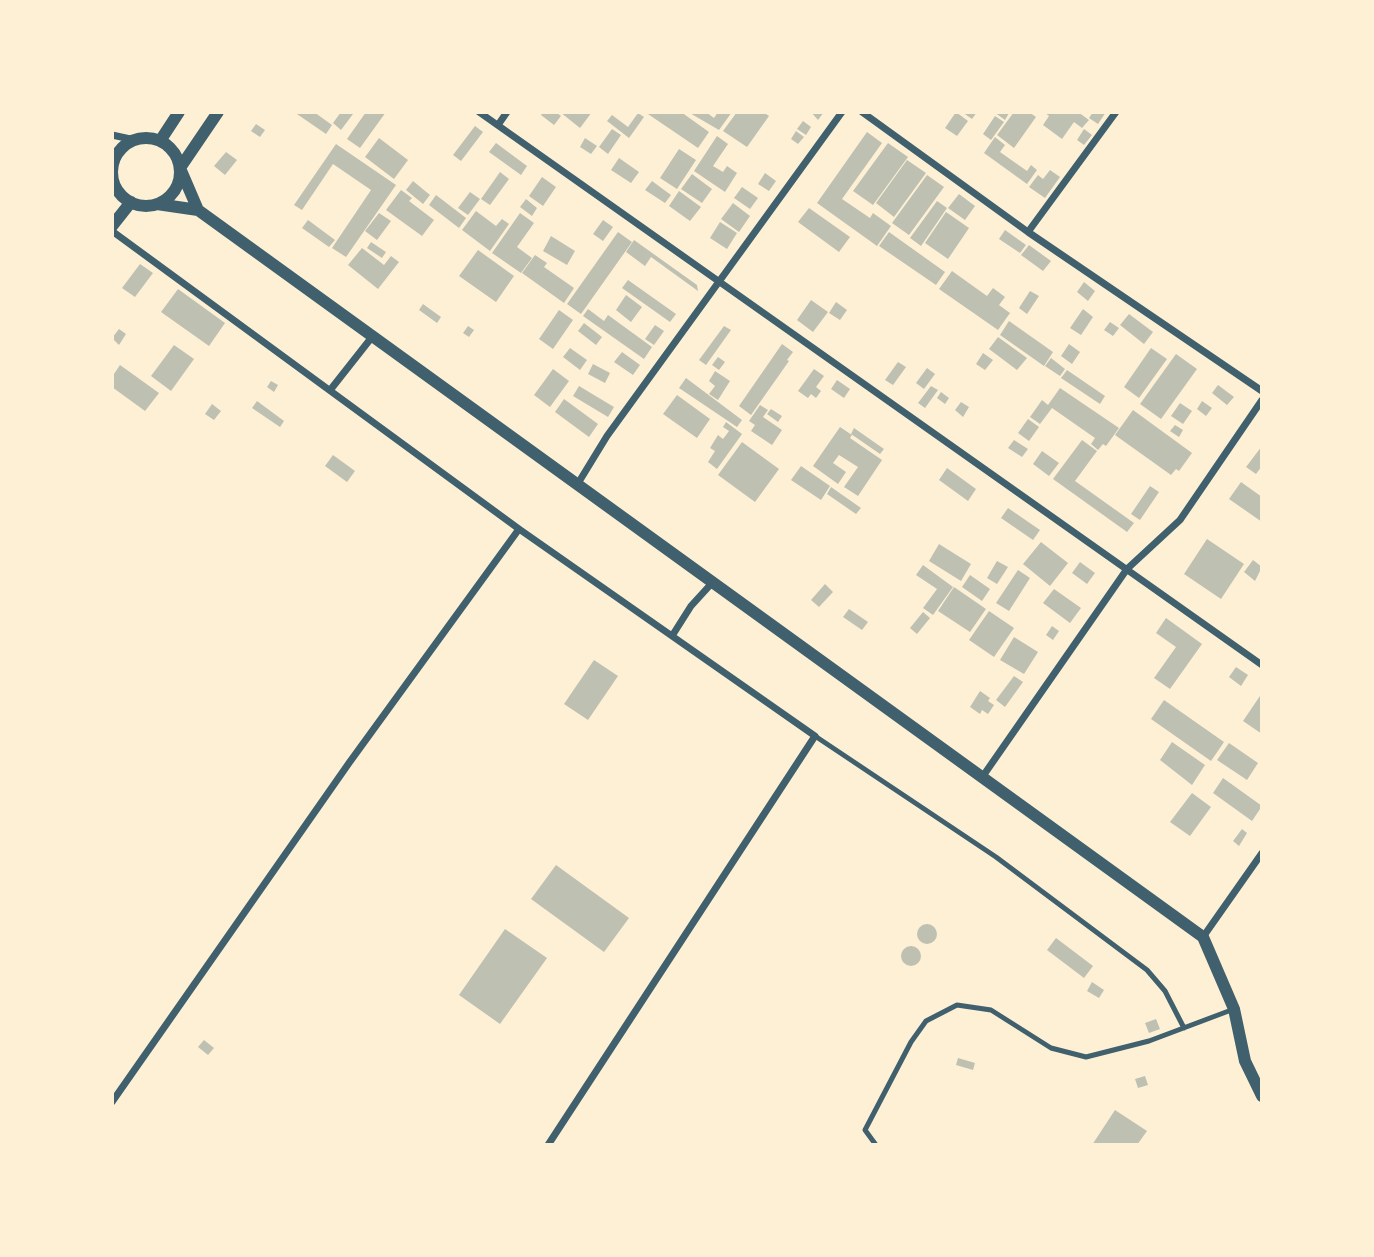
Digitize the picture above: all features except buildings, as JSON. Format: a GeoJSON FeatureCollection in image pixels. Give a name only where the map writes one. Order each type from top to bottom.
{"type":"FeatureCollection","features":[{"type":"Feature","properties":{"kind":"street"},"geometry":{"type":"LineString","coordinates":[[160,141],[179,112]]}},
{"type":"Feature","properties":{"kind":"street"},"geometry":{"type":"LineString","coordinates":[[157,204],[175,190],[180,168],[218,112]]}},
{"type":"Feature","properties":{"kind":"street"},"geometry":{"type":"LineString","coordinates":[[479,112],[1262,665]]}},
{"type":"Feature","properties":{"kind":"street"},"geometry":{"type":"LineString","coordinates":[[498,125],[507,112]]}},
{"type":"Feature","properties":{"kind":"street"},"geometry":{"type":"LineString","coordinates":[[576,486],[607,436],[721,283],[842,112]]}},
{"type":"Feature","properties":{"kind":"street"},"geometry":{"type":"LineString","coordinates":[[862,112],[1028,232],[1262,391]]}},
{"type":"Feature","properties":{"kind":"street"},"geometry":{"type":"LineString","coordinates":[[1028,232],[1116,112]]}},
{"type":"Feature","properties":{"kind":"street"},"geometry":{"type":"LineString","coordinates":[[112,135],[135,140],[160,141],[171,146],[198,211]]}},
{"type":"Feature","properties":{"kind":"street"},"geometry":{"type":"LineString","coordinates":[[135,140],[118,152],[113,172],[113,180],[118,190],[131,202],[198,211],[1203,937],[1234,1009],[1245,1061],[1262,1096]]}},
{"type":"Feature","properties":{"kind":"street"},"geometry":{"type":"LineString","coordinates":[[131,202],[112,229],[519,529],[815,736],[548,1145]]}},
{"type":"Feature","properties":{"kind":"street"},"geometry":{"type":"LineString","coordinates":[[331,389],[372,337]]}},
{"type":"Feature","properties":{"kind":"street"},"geometry":{"type":"LineString","coordinates":[[983,776],[1127,569],[1180,520],[1262,400]]}},
{"type":"Feature","properties":{"kind":"street"},"geometry":{"type":"LineString","coordinates":[[112,1102],[349,763],[519,529]]}},
{"type":"Feature","properties":{"kind":"street"},"geometry":{"type":"LineString","coordinates":[[672,636],[691,606],[712,583]]}},
{"type":"Feature","properties":{"kind":"street"},"geometry":{"type":"LineString","coordinates":[[1203,937],[1262,853]]}},
{"type":"Feature","properties":{"kind":"lane"},"geometry":{"type":"LineString","coordinates":[[815,736],[996,857],[1147,970],[1165,991],[1184,1028]]}},
{"type":"Feature","properties":{"kind":"lane"},"geometry":{"type":"LineString","coordinates":[[876,1145],[865,1130],[911,1042],[926,1021],[957,1005],[991,1010],[1051,1048],[1086,1056],[1149,1041],[1234,1009]]}}]}
